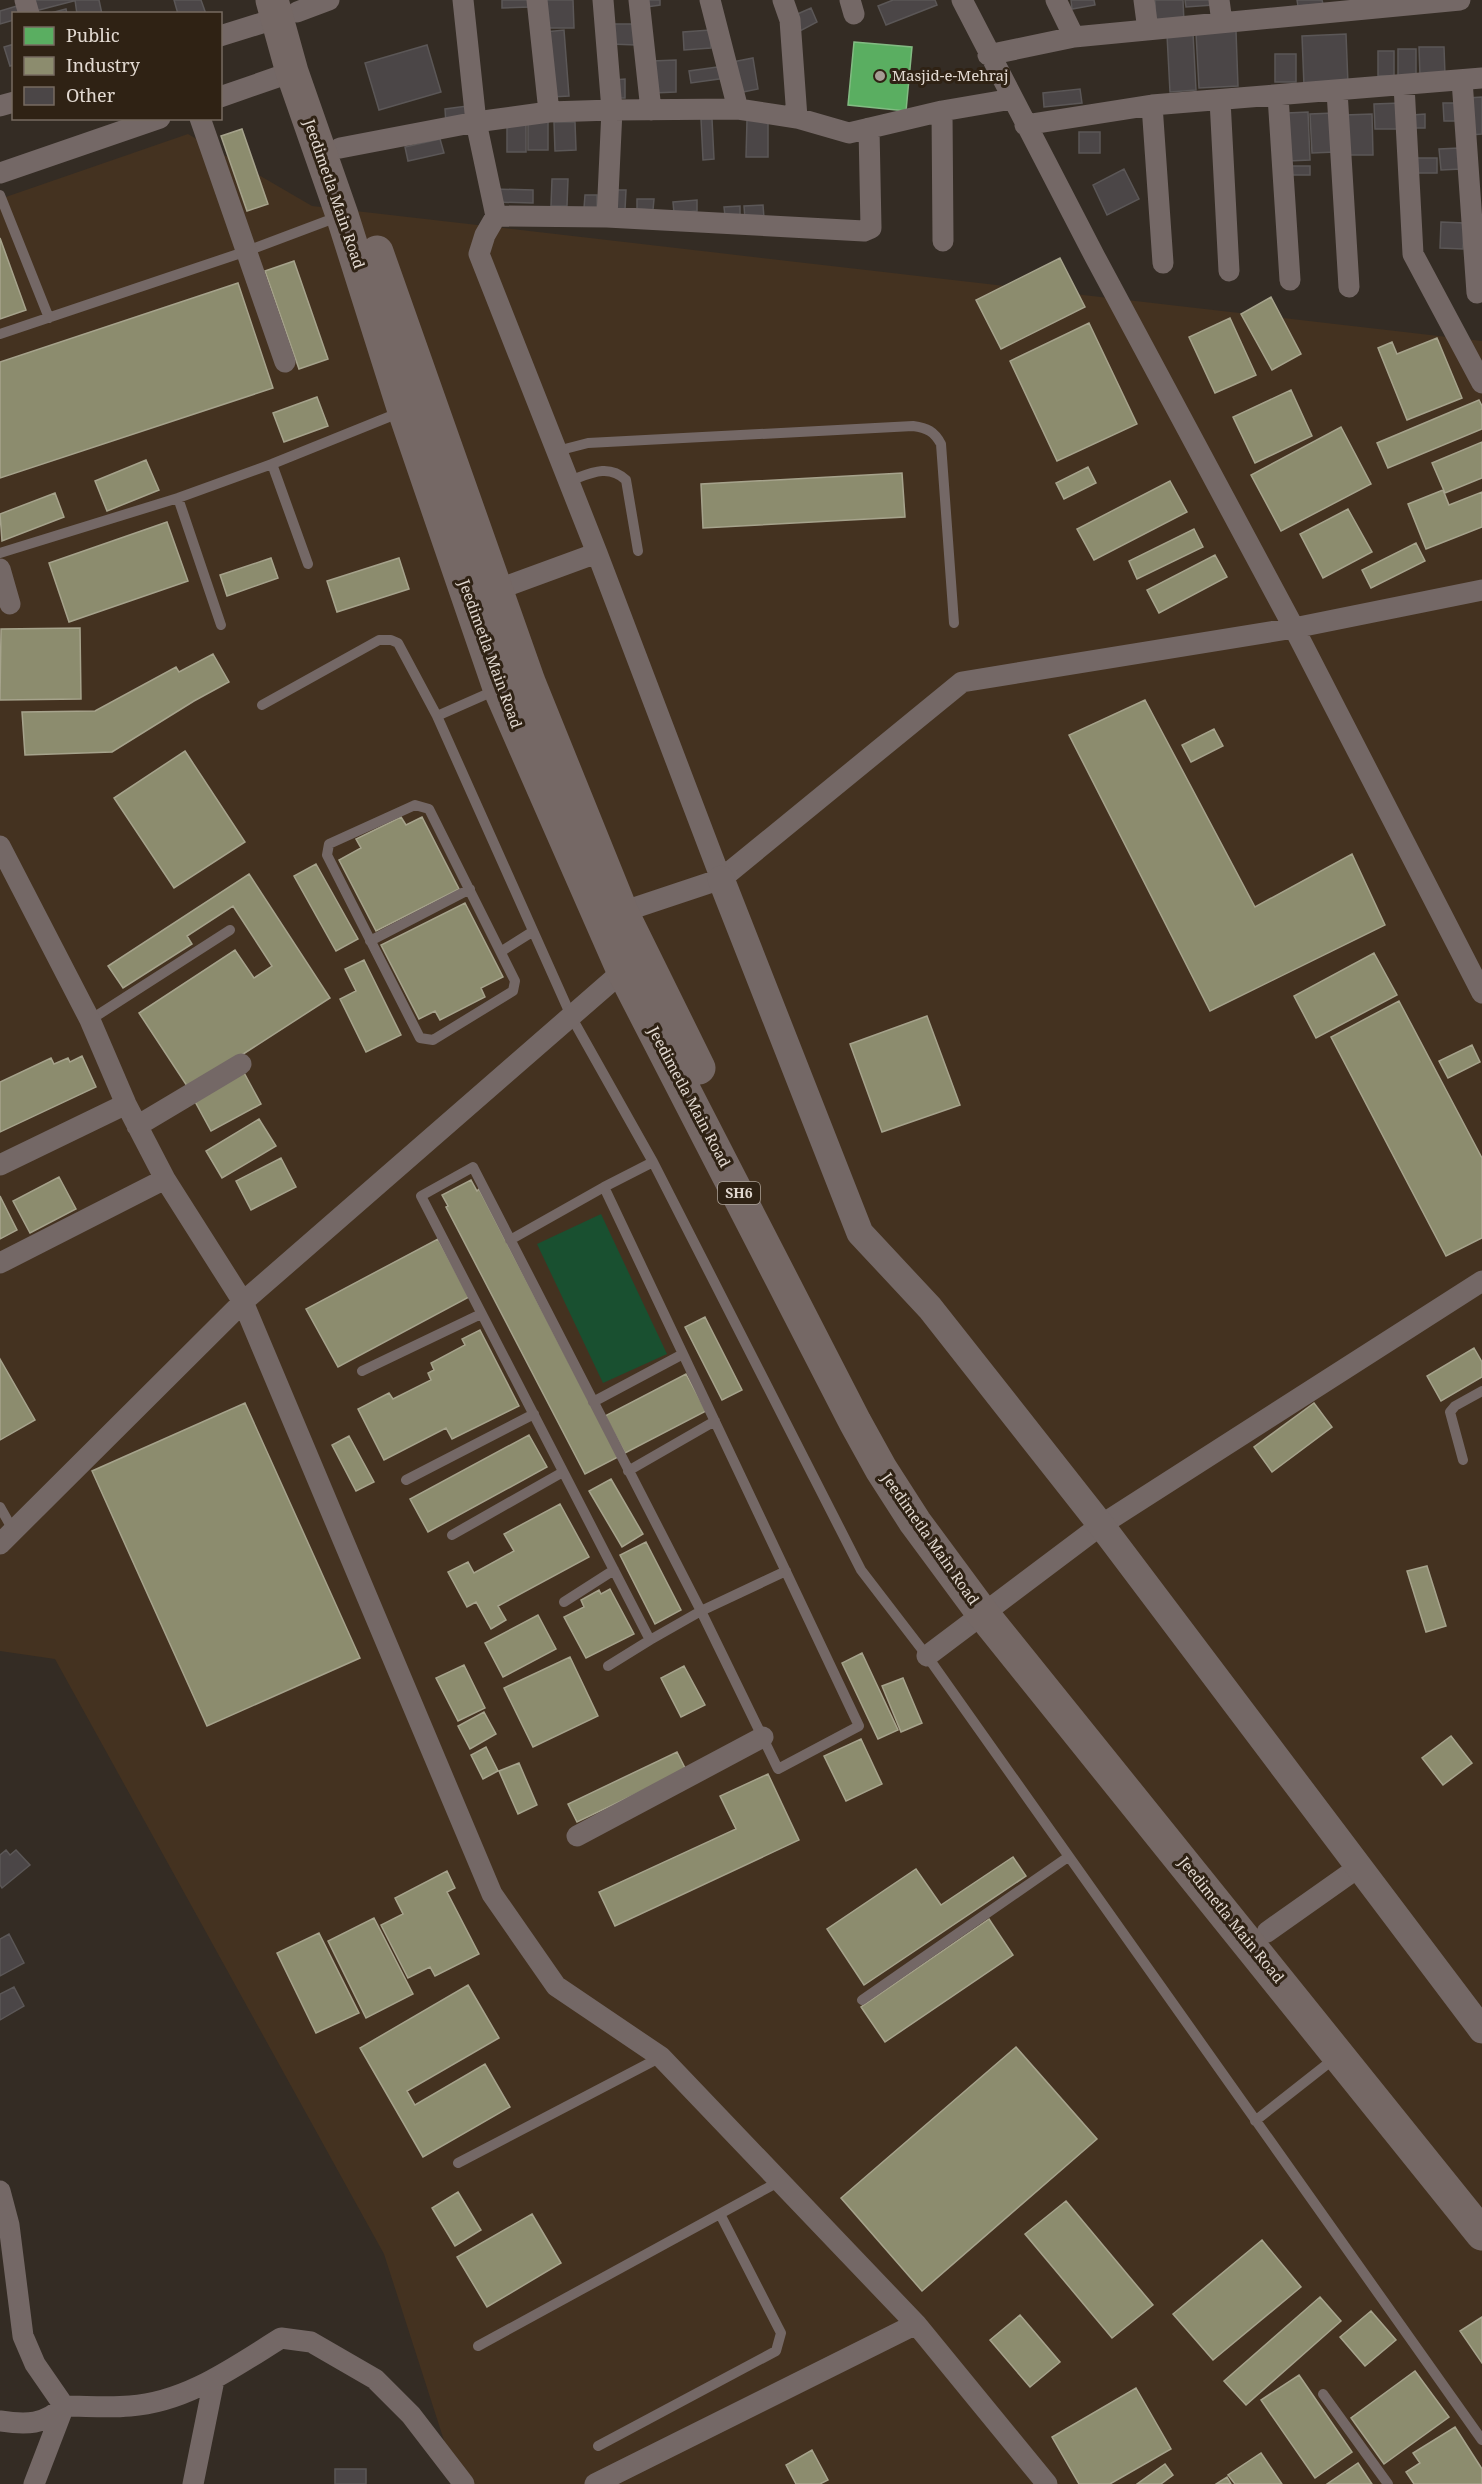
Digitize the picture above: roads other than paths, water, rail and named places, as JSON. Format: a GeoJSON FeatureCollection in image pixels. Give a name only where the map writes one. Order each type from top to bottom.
{"type":"FeatureCollection","features":[{"type":"Feature","properties":{"kind":"main road","name":"Jeedimetla Main Road"},"geometry":{"type":"LineString","coordinates":[[285,7],[292,72],[342,216],[404,411],[499,688],[623,971],[881,1469],[915,1522],[992,1607],[1267,1932],[1482,2199]]}},
{"type":"Feature","properties":{"kind":"main road","name":"Jeedimetla Main Road"},"geometry":{"type":"LineString","coordinates":[[285,7],[340,148],[529,682],[622,912],[885,1441],[992,1607],[1482,2234]]}},
{"type":"Feature","properties":{"kind":"street"},"geometry":{"type":"LineString","coordinates":[[222,35],[285,7],[328,0]]}},
{"type":"Feature","properties":{"kind":"street"},"geometry":{"type":"LineString","coordinates":[[464,0],[477,122],[496,216],[485,235],[479,254],[860,1233],[930,1308],[1101,1525],[1482,2030]]}},
{"type":"Feature","properties":{"kind":"street"},"geometry":{"type":"LineString","coordinates":[[537,0],[549,112]]}},
{"type":"Feature","properties":{"kind":"street"},"geometry":{"type":"LineString","coordinates":[[603,0],[612,110],[607,217]]}},
{"type":"Feature","properties":{"kind":"street"},"geometry":{"type":"LineString","coordinates":[[639,0],[651,110]]}},
{"type":"Feature","properties":{"kind":"street"},"geometry":{"type":"LineString","coordinates":[[710,0],[738,109]]}},
{"type":"Feature","properties":{"kind":"street"},"geometry":{"type":"LineString","coordinates":[[783,0],[790,20],[797,118]]}},
{"type":"Feature","properties":{"kind":"street"},"geometry":{"type":"LineString","coordinates":[[962,0],[1025,125],[1294,628],[1482,993]]}},
{"type":"Feature","properties":{"kind":"street"},"geometry":{"type":"LineString","coordinates":[[1056,0],[1074,37]]}},
{"type":"Feature","properties":{"kind":"street"},"geometry":{"type":"LineString","coordinates":[[1144,0],[1148,30]]}},
{"type":"Feature","properties":{"kind":"street"},"geometry":{"type":"LineString","coordinates":[[1219,0],[1222,22]]}},
{"type":"Feature","properties":{"kind":"street"},"geometry":{"type":"LineString","coordinates":[[988,55],[1074,37],[1222,22],[1288,8],[1460,0]]}},
{"type":"Feature","properties":{"kind":"street"},"geometry":{"type":"LineString","coordinates":[[222,96],[292,72]]}},
{"type":"Feature","properties":{"kind":"street"},"geometry":{"type":"LineString","coordinates":[[1025,125],[1152,105],[1472,79],[1478,293]]}},
{"type":"Feature","properties":{"kind":"street"},"geometry":{"type":"LineString","coordinates":[[1404,84],[1413,254],[1482,383]]}},
{"type":"Feature","properties":{"kind":"street"},"geometry":{"type":"LineString","coordinates":[[1337,91],[1349,287]]}},
{"type":"Feature","properties":{"kind":"street"},"geometry":{"type":"LineString","coordinates":[[1278,96],[1290,279]]}},
{"type":"Feature","properties":{"kind":"street"},"geometry":{"type":"LineString","coordinates":[[340,148],[477,122],[549,112],[612,110],[738,109],[797,118],[849,132],[942,111],[1012,99]]}},
{"type":"Feature","properties":{"kind":"street"},"geometry":{"type":"LineString","coordinates":[[1220,100],[1229,271]]}},
{"type":"Feature","properties":{"kind":"street"},"geometry":{"type":"LineString","coordinates":[[1152,105],[1163,263]]}},
{"type":"Feature","properties":{"kind":"street"},"geometry":{"type":"LineString","coordinates":[[942,111],[943,241]]}},
{"type":"Feature","properties":{"kind":"street"},"geometry":{"type":"LineString","coordinates":[[0,173],[154,120]]}},
{"type":"Feature","properties":{"kind":"street"},"geometry":{"type":"LineString","coordinates":[[201,120],[285,362]]}},
{"type":"Feature","properties":{"kind":"street"},"geometry":{"type":"LineString","coordinates":[[496,216],[607,217],[864,231],[871,228],[869,128]]}},
{"type":"Feature","properties":{"kind":"street"},"geometry":{"type":"LineString","coordinates":[[496,590],[597,553]]}},
{"type":"Feature","properties":{"kind":"street"},"geometry":{"type":"LineString","coordinates":[[0,569],[10,604]]}},
{"type":"Feature","properties":{"kind":"street"},"geometry":{"type":"LineString","coordinates":[[622,912],[721,879],[962,682],[1294,628],[1482,590]]}},
{"type":"Feature","properties":{"kind":"street"},"geometry":{"type":"LineString","coordinates":[[0,846],[90,1020],[126,1104],[165,1179],[243,1302],[492,1894],[556,1986],[661,2056],[916,2324],[1047,2484]]}},
{"type":"Feature","properties":{"kind":"street"},"geometry":{"type":"LineString","coordinates":[[7,1537],[243,1302],[572,1018],[623,971]]}},
{"type":"Feature","properties":{"kind":"street"},"geometry":{"type":"LineString","coordinates":[[137,1126],[241,1065]]}},
{"type":"Feature","properties":{"kind":"street"},"geometry":{"type":"LineString","coordinates":[[0,1165],[126,1104]]}},
{"type":"Feature","properties":{"kind":"street"},"geometry":{"type":"LineString","coordinates":[[0,1263],[165,1179]]}},
{"type":"Feature","properties":{"kind":"street"},"geometry":{"type":"LineString","coordinates":[[927,1656],[1101,1525],[1482,1281]]}},
{"type":"Feature","properties":{"kind":"street"},"geometry":{"type":"LineString","coordinates":[[577,1836],[763,1737]]}},
{"type":"Feature","properties":{"kind":"street"},"geometry":{"type":"LineString","coordinates":[[1267,1932],[1359,1867]]}},
{"type":"Feature","properties":{"kind":"street"},"geometry":{"type":"LineString","coordinates":[[0,2191],[9,2225],[23,2336],[35,2364],[64,2406]]}},
{"type":"Feature","properties":{"kind":"street"},"geometry":{"type":"LineString","coordinates":[[596,2484],[916,2324]]}},
{"type":"Feature","properties":{"kind":"street"},"geometry":{"type":"LineString","coordinates":[[0,2421],[21,2424],[42,2422],[64,2406],[130,2406],[162,2401],[214,2380],[281,2338],[311,2342],[375,2379],[411,2415],[464,2484]]}},
{"type":"Feature","properties":{"kind":"street"},"geometry":{"type":"LineString","coordinates":[[194,2484],[214,2380]]}},
{"type":"Feature","properties":{"kind":"street"},"geometry":{"type":"LineString","coordinates":[[34,2484],[64,2406]]}},
{"type":"Feature","properties":{"kind":"lane"},"geometry":{"type":"LineString","coordinates":[[0,195],[49,318]]}},
{"type":"Feature","properties":{"kind":"lane"},"geometry":{"type":"LineString","coordinates":[[0,334],[247,251],[342,216]]}},
{"type":"Feature","properties":{"kind":"lane"},"geometry":{"type":"LineString","coordinates":[[0,553],[178,498],[272,464],[404,411]]}},
{"type":"Feature","properties":{"kind":"lane"},"geometry":{"type":"LineString","coordinates":[[557,451],[600,442],[913,426],[925,428],[936,434],[941,444],[954,624]]}},
{"type":"Feature","properties":{"kind":"lane"},"geometry":{"type":"LineString","coordinates":[[272,464],[308,564]]}},
{"type":"Feature","properties":{"kind":"lane"},"geometry":{"type":"LineString","coordinates":[[569,481],[599,470],[609,470],[620,474],[626,480],[638,551]]}},
{"type":"Feature","properties":{"kind":"lane"},"geometry":{"type":"LineString","coordinates":[[178,498],[221,625]]}},
{"type":"Feature","properties":{"kind":"lane"},"geometry":{"type":"LineString","coordinates":[[262,705],[379,640],[391,640],[398,643],[437,716],[572,1018],[653,1162],[861,1570],[927,1656],[1482,2440]]}},
{"type":"Feature","properties":{"kind":"lane"},"geometry":{"type":"LineString","coordinates":[[437,716],[499,688]]}},
{"type":"Feature","properties":{"kind":"lane"},"geometry":{"type":"LineString","coordinates":[[415,805],[422,806],[429,809],[470,889],[515,981],[513,991],[433,1040],[424,1040],[420,1038],[327,855],[329,844],[415,805]]}},
{"type":"Feature","properties":{"kind":"lane"},"geometry":{"type":"LineString","coordinates":[[370,941],[470,889]]}},
{"type":"Feature","properties":{"kind":"lane"},"geometry":{"type":"LineString","coordinates":[[90,1020],[230,930]]}},
{"type":"Feature","properties":{"kind":"lane"},"geometry":{"type":"LineString","coordinates":[[502,951],[532,932]]}},
{"type":"Feature","properties":{"kind":"lane"},"geometry":{"type":"LineString","coordinates":[[510,1240],[653,1162]]}},
{"type":"Feature","properties":{"kind":"lane"},"geometry":{"type":"LineString","coordinates":[[604,1187],[859,1726],[778,1769],[701,1611],[473,1167],[421,1196],[650,1640]]}},
{"type":"Feature","properties":{"kind":"lane"},"geometry":{"type":"LineString","coordinates":[[362,1371],[481,1314]]}},
{"type":"Feature","properties":{"kind":"lane"},"geometry":{"type":"LineString","coordinates":[[593,1402],[683,1354]]}},
{"type":"Feature","properties":{"kind":"lane"},"geometry":{"type":"LineString","coordinates":[[1463,1460],[1450,1412],[1455,1406],[1482,1391]]}},
{"type":"Feature","properties":{"kind":"lane"},"geometry":{"type":"LineString","coordinates":[[406,1480],[534,1414]]}},
{"type":"Feature","properties":{"kind":"lane"},"geometry":{"type":"LineString","coordinates":[[628,1471],[715,1421]]}},
{"type":"Feature","properties":{"kind":"lane"},"geometry":{"type":"LineString","coordinates":[[452,1534],[563,1472]]}},
{"type":"Feature","properties":{"kind":"lane"},"geometry":{"type":"LineString","coordinates":[[0,1508],[7,1537]]}},
{"type":"Feature","properties":{"kind":"lane"},"geometry":{"type":"LineString","coordinates":[[564,1602],[614,1570]]}},
{"type":"Feature","properties":{"kind":"lane"},"geometry":{"type":"LineString","coordinates":[[608,1666],[701,1611],[786,1571]]}},
{"type":"Feature","properties":{"kind":"lane"},"geometry":{"type":"LineString","coordinates":[[862,2000],[1068,1857]]}},
{"type":"Feature","properties":{"kind":"lane"},"geometry":{"type":"LineString","coordinates":[[1255,2121],[1340,2055]]}},
{"type":"Feature","properties":{"kind":"lane"},"geometry":{"type":"LineString","coordinates":[[458,2163],[661,2056]]}},
{"type":"Feature","properties":{"kind":"lane"},"geometry":{"type":"LineString","coordinates":[[478,2346],[780,2181]]}},
{"type":"Feature","properties":{"kind":"lane"},"geometry":{"type":"LineString","coordinates":[[598,2446],[776,2351],[781,2333],[720,2214]]}},
{"type":"Feature","properties":{"kind":"lane"},"geometry":{"type":"LineString","coordinates":[[1323,2394],[1388,2484]]}},
{"type":"Feature","properties":{"kind":"place","name":"Masjid-e-Mehraj"},"geometry":{"type":"Point","coordinates":[880,76]}}]}
